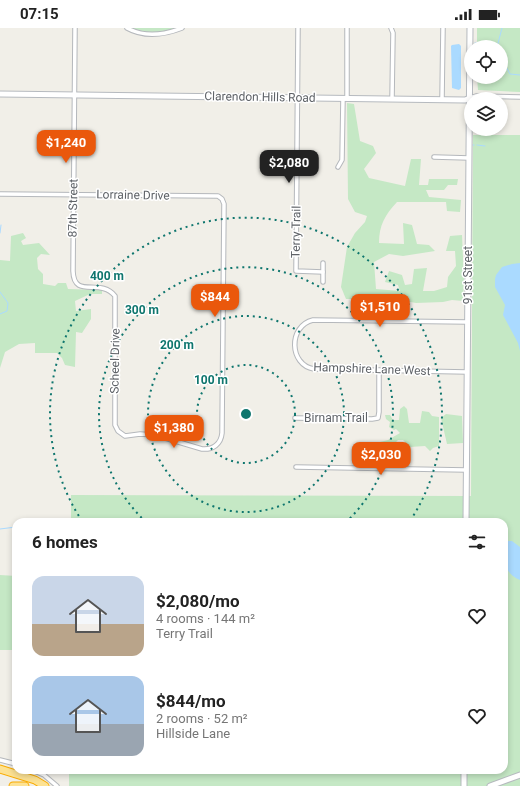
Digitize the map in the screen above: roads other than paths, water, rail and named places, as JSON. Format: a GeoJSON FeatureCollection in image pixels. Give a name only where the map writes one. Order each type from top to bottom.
{"type":"FeatureCollection","features":[{"type":"Feature","properties":{"kind":"highway"},"geometry":{"type":"LineString","coordinates":[[0,769],[12,773]]}},
{"type":"Feature","properties":{"kind":"highway"},"geometry":{"type":"LineString","coordinates":[[16,774],[35,780],[45,786]]}},
{"type":"Feature","properties":{"kind":"highway"},"geometry":{"type":"LineString","coordinates":[[13,786],[25,786]]}},
{"type":"Feature","properties":{"kind":"main road","name":"91st Street"},"geometry":{"type":"LineString","coordinates":[[470,28],[470,92]]}},
{"type":"Feature","properties":{"kind":"main road","name":"Clarendon Hills Road"},"geometry":{"type":"LineString","coordinates":[[0,94],[464,100]]}},
{"type":"Feature","properties":{"kind":"main road","name":"91st Street"},"geometry":{"type":"LineString","coordinates":[[466,518],[469,136]]}},
{"type":"Feature","properties":{"kind":"main road"},"geometry":{"type":"LineString","coordinates":[[464,774],[464,786]]}},
{"type":"Feature","properties":{"kind":"main road"},"geometry":{"type":"LineString","coordinates":[[490,786],[520,775]]}},
{"type":"Feature","properties":{"kind":"street","name":"87th Street"},"geometry":{"type":"LineString","coordinates":[[75,28],[73,278],[75,283],[82,287],[104,287],[112,292]]}},
{"type":"Feature","properties":{"kind":"street"},"geometry":{"type":"LineString","coordinates":[[127,28],[136,32],[151,35],[182,28]]}},
{"type":"Feature","properties":{"kind":"street","name":"Terry Trail"},"geometry":{"type":"LineString","coordinates":[[298,28],[296,271],[323,272]]}},
{"type":"Feature","properties":{"kind":"street"},"geometry":{"type":"LineString","coordinates":[[338,167],[342,160],[347,28]]}},
{"type":"Feature","properties":{"kind":"street"},"geometry":{"type":"LineString","coordinates":[[391,28],[393,33],[392,99]]}},
{"type":"Feature","properties":{"kind":"street"},"geometry":{"type":"LineString","coordinates":[[442,99],[443,28]]}},
{"type":"Feature","properties":{"kind":"street","name":"Clarendon Hills Road"},"geometry":{"type":"LineString","coordinates":[[508,97],[520,97]]}},
{"type":"Feature","properties":{"kind":"street"},"geometry":{"type":"LineString","coordinates":[[434,157],[469,158]]}},
{"type":"Feature","properties":{"kind":"street","name":"Lorraine Drive"},"geometry":{"type":"LineString","coordinates":[[0,194],[218,196],[222,199],[224,204],[222,437],[217,445],[205,449],[156,435],[140,434],[127,436],[118,431]]}},
{"type":"Feature","properties":{"kind":"street"},"geometry":{"type":"LineString","coordinates":[[323,263],[323,282]]}},
{"type":"Feature","properties":{"kind":"street","name":"Scheel Drive"},"geometry":{"type":"LineString","coordinates":[[112,292],[116,301],[115,417],[118,431]]}},
{"type":"Feature","properties":{"kind":"street","name":"Hampshire Lane West"},"geometry":{"type":"LineString","coordinates":[[467,322],[313,320],[301,325],[296,334],[297,358],[301,363],[309,368],[467,372]]}},
{"type":"Feature","properties":{"kind":"street","name":"Birnam Trail"},"geometry":{"type":"LineString","coordinates":[[295,418],[378,418],[380,370]]}},
{"type":"Feature","properties":{"kind":"street"},"geometry":{"type":"LineString","coordinates":[[296,468],[466,470]]}},
{"type":"Feature","properties":{"kind":"street"},"geometry":{"type":"LineString","coordinates":[[0,760],[12,763]]}},
{"type":"Feature","properties":{"kind":"street"},"geometry":{"type":"LineString","coordinates":[[42,774],[57,786]]}},
{"type":"Feature","properties":{"kind":"water"},"geometry":{"type":"Polygon","coordinates":[[[459,44],[461,46],[461,88],[459,90],[452,88],[451,46],[459,44]]]}},
{"type":"Feature","properties":{"kind":"water"},"geometry":{"type":"Polygon","coordinates":[[[520,263],[520,351],[518,343],[503,315],[505,305],[495,287],[495,279],[502,267],[520,263]]]}},
{"type":"Feature","properties":{"kind":"water"},"geometry":{"type":"Polygon","coordinates":[[[508,541],[512,541],[520,547],[520,580],[510,574],[508,571],[508,541]]]}},
{"type":"Feature","properties":{"kind":"waterway"},"geometry":{"type":"LineString","coordinates":[[499,40],[502,28]]}},
{"type":"Feature","properties":{"kind":"waterway"},"geometry":{"type":"LineString","coordinates":[[508,70],[510,74],[520,75]]}},
{"type":"Feature","properties":{"kind":"waterway"},"geometry":{"type":"LineString","coordinates":[[477,145],[485,146]]}},
{"type":"Feature","properties":{"kind":"waterway"},"geometry":{"type":"LineString","coordinates":[[0,233],[1,225]]}},
{"type":"Feature","properties":{"kind":"waterway"},"geometry":{"type":"LineString","coordinates":[[0,292],[8,303],[7,311],[0,314]]}},
{"type":"Feature","properties":{"kind":"waterway"},"geometry":{"type":"LineString","coordinates":[[0,529],[12,528]]}}]}
